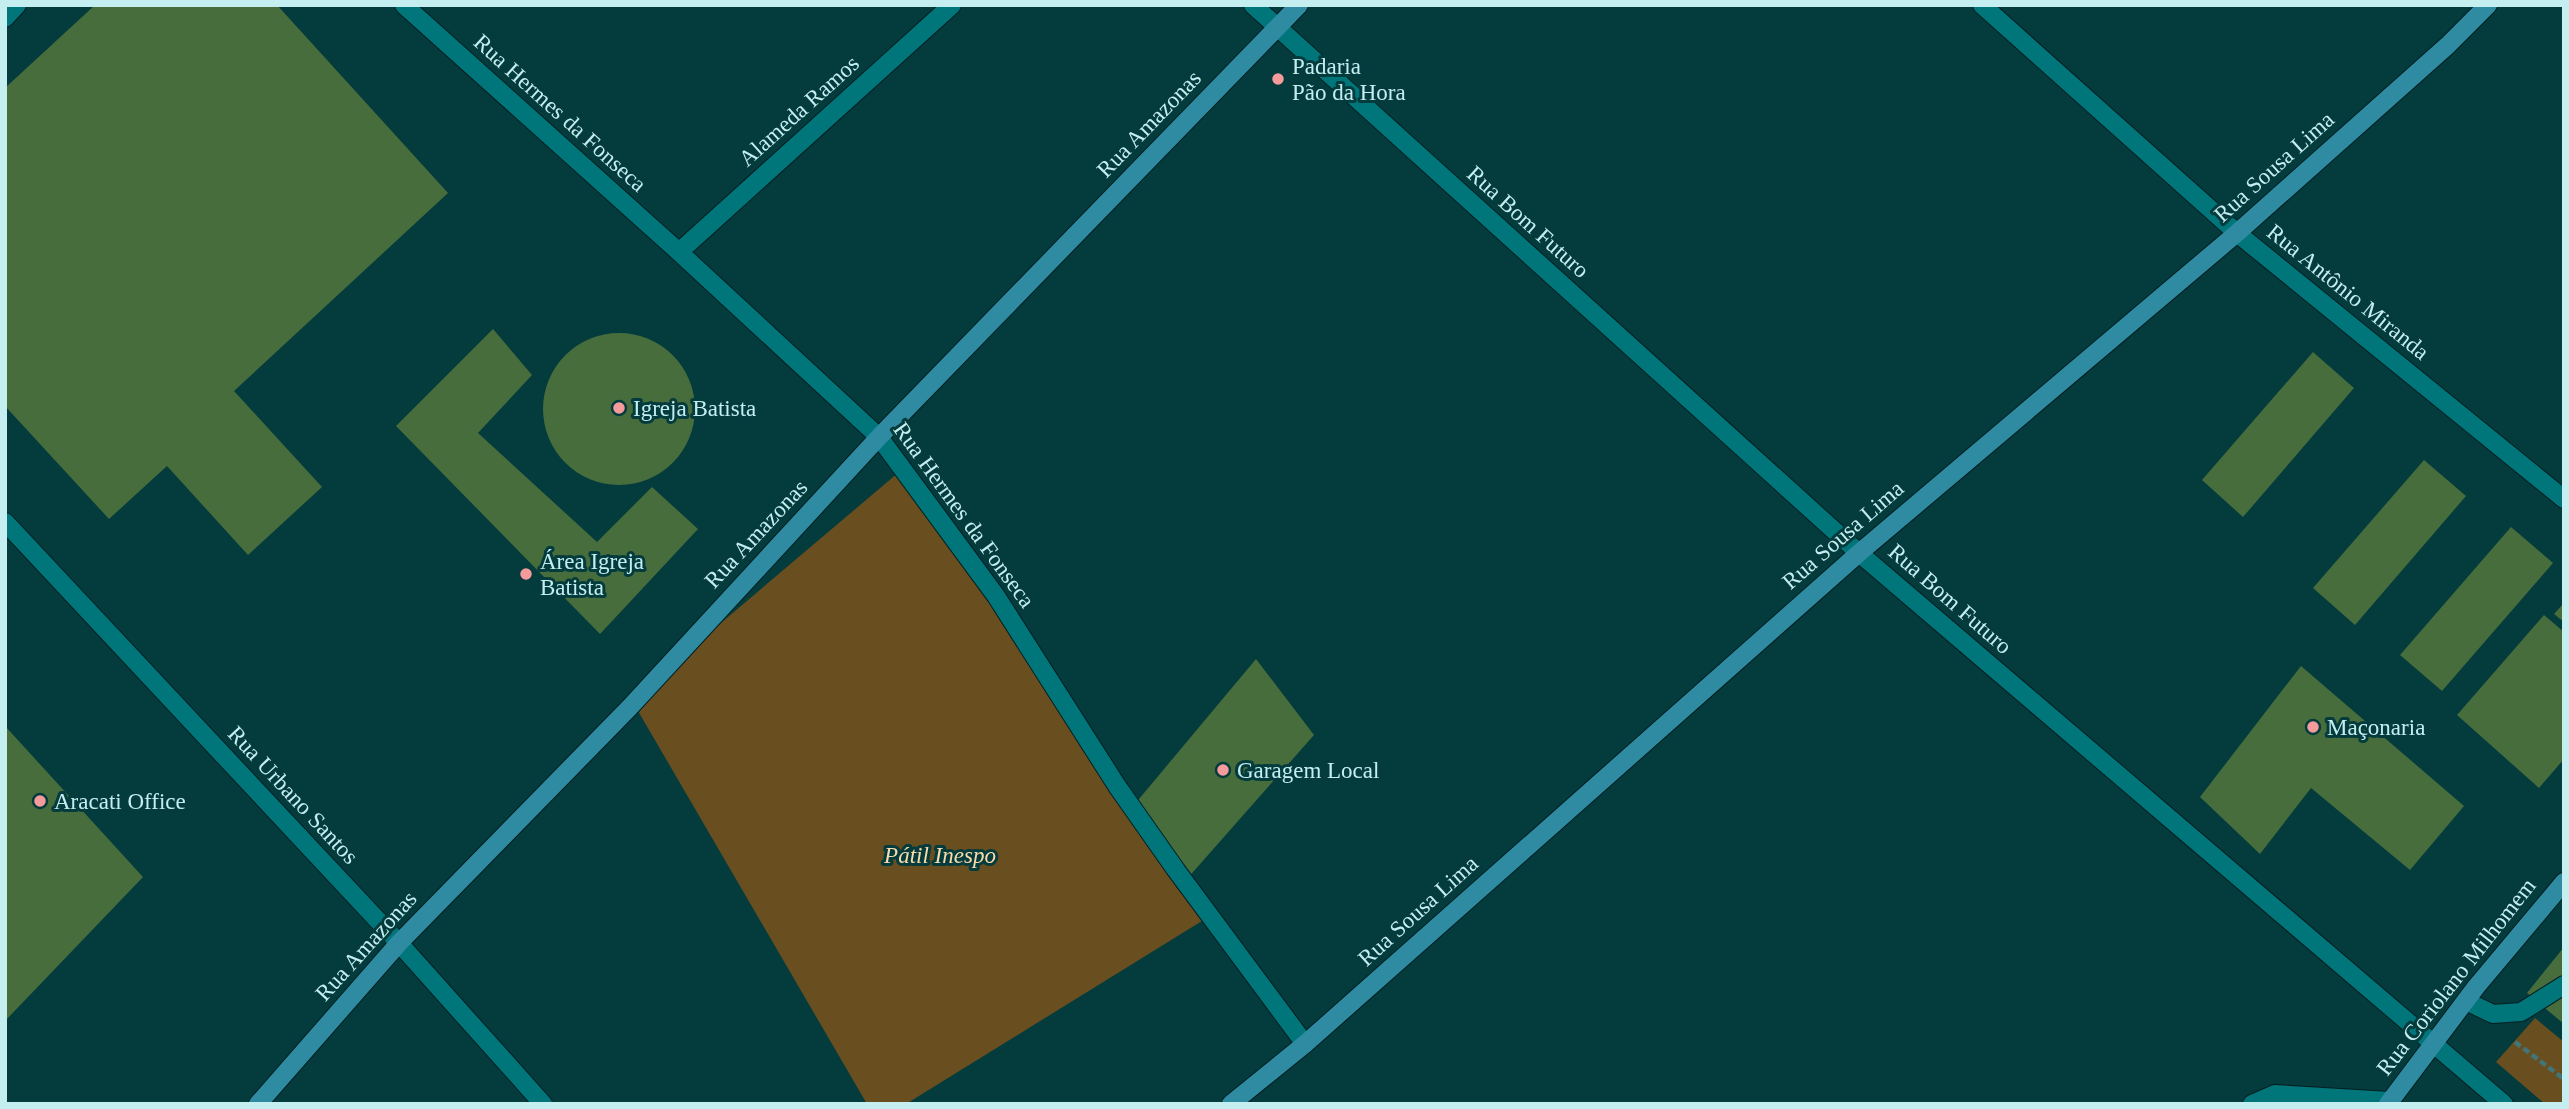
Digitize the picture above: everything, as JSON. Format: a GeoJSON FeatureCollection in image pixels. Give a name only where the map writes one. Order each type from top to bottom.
{"type":"FeatureCollection","features":[{"type":"Feature","properties":{"kind":"street"},"geometry":{"type":"LineString","coordinates":[[5,18],[17,5]]}},
{"type":"Feature","properties":{"kind":"street","name":"Rua Hermes da Fonseca"},"geometry":{"type":"LineString","coordinates":[[404,5],[679,252],[879,437],[996,596],[1117,786],[1154,839],[1305,1044]]}},
{"type":"Feature","properties":{"kind":"street","name":"Alameda Ramos"},"geometry":{"type":"LineString","coordinates":[[679,252],[952,5]]}},
{"type":"Feature","properties":{"kind":"street","name":"Rua Bom Futuro"},"geometry":{"type":"LineString","coordinates":[[1253,5],[1858,553],[2504,1104]]}},
{"type":"Feature","properties":{"kind":"street","name":"Rua Amazonas"},"geometry":{"type":"LineString","coordinates":[[258,1104],[398,943],[630,707],[879,437],[1299,5]]}},
{"type":"Feature","properties":{"kind":"street","name":"Rua Antônio Miranda"},"geometry":{"type":"LineString","coordinates":[[1982,5],[2237,233],[2564,499]]}},
{"type":"Feature","properties":{"kind":"street","name":"Rua Sousa Lima"},"geometry":{"type":"LineString","coordinates":[[1231,1104],[1305,1044],[1858,553],[2237,233],[2448,45],[2488,5]]}},
{"type":"Feature","properties":{"kind":"street","name":"Rua Urbano Santos"},"geometry":{"type":"LineString","coordinates":[[8,531],[398,943],[543,1104]]}},
{"type":"Feature","properties":{"kind":"street","name":"Rua Coriolano Milhomem"},"geometry":{"type":"LineString","coordinates":[[2389,1102],[2466,1001],[2564,882]]}},
{"type":"Feature","properties":{"kind":"street"},"geometry":{"type":"LineString","coordinates":[[2466,1001],[2493,1014],[2521,1012],[2564,985]]}},
{"type":"Feature","properties":{"kind":"street"},"geometry":{"type":"LineString","coordinates":[[2252,1104],[2275,1094],[2389,1102]]}},
{"type":"Feature","properties":{"kind":"path"},"geometry":{"type":"LineString","coordinates":[[2514,1042],[2564,1079]]}},
{"type":"Feature","properties":{"kind":"green space","name":"Pátil Inespo"},"geometry":{"type":"Polygon","coordinates":[[[905,467],[1210,916],[906,1104],[867,1104],[631,699],[905,467]]]}},
{"type":"Feature","properties":{"kind":"green space"},"geometry":{"type":"Polygon","coordinates":[[[2535,1018],[2564,1042],[2564,1104],[2545,1104],[2496,1062],[2535,1018]]]}},
{"type":"Feature","properties":{"kind":"building"},"geometry":{"type":"Polygon","coordinates":[[[95,5],[277,5],[448,193],[234,391],[322,487],[248,555],[167,466],[109,519],[5,406],[5,88],[95,5]]]}},
{"type":"Feature","properties":{"kind":"building"},"geometry":{"type":"Polygon","coordinates":[[[493,329],[532,375],[478,433],[597,542],[652,487],[698,529],[600,634],[396,426],[493,329]]]}},
{"type":"Feature","properties":{"kind":"building","name":"Igreja Batista"},"geometry":{"type":"Polygon","coordinates":[[[619,333],[648,338],[673,355],[690,380],[695,409],[690,438],[673,463],[648,480],[619,485],[590,480],[565,463],[548,438],[543,409],[548,380],[565,355],[590,338],[619,333]]]}},
{"type":"Feature","properties":{"kind":"building"},"geometry":{"type":"Polygon","coordinates":[[[2313,352],[2354,388],[2243,517],[2202,480],[2313,352]]]}},
{"type":"Feature","properties":{"kind":"building"},"geometry":{"type":"Polygon","coordinates":[[[2424,460],[2466,496],[2355,625],[2313,588],[2424,460]]]}},
{"type":"Feature","properties":{"kind":"building"},"geometry":{"type":"Polygon","coordinates":[[[2511,527],[2553,563],[2442,691],[2400,655],[2511,527]]]}},
{"type":"Feature","properties":{"kind":"building"},"geometry":{"type":"Polygon","coordinates":[[[2564,603],[2564,622],[2554,614],[2564,603]]]}},
{"type":"Feature","properties":{"kind":"building"},"geometry":{"type":"Polygon","coordinates":[[[2544,615],[2564,632],[2564,759],[2539,788],[2457,715],[2544,615]]]}},
{"type":"Feature","properties":{"kind":"building","name":"Garagem Local"},"geometry":{"type":"Polygon","coordinates":[[[1256,659],[1314,735],[1186,880],[1134,805],[1256,659]]]}},
{"type":"Feature","properties":{"kind":"building","name":"Maçonaria"},"geometry":{"type":"Polygon","coordinates":[[[2301,666],[2464,806],[2410,870],[2311,788],[2260,854],[2200,797],[2301,666]]]}},
{"type":"Feature","properties":{"kind":"building","name":"Aracati Office"},"geometry":{"type":"Polygon","coordinates":[[[5,726],[143,877],[5,1021],[5,726]]]}},
{"type":"Feature","properties":{"kind":"building"},"geometry":{"type":"Polygon","coordinates":[[[2564,947],[2564,1024],[2527,993],[2564,947]]]}},
{"type":"Feature","properties":{"kind":"place","name":"Padaria Pão da Hora"},"geometry":{"type":"Point","coordinates":[1278,79]}},
{"type":"Feature","properties":{"kind":"place","name":"Igreja Batista"},"geometry":{"type":"Point","coordinates":[619,408]}},
{"type":"Feature","properties":{"kind":"place","name":"Área Igreja Batista"},"geometry":{"type":"Point","coordinates":[526,574]}},
{"type":"Feature","properties":{"kind":"place","name":"Maçonaria"},"geometry":{"type":"Point","coordinates":[2313,727]}},
{"type":"Feature","properties":{"kind":"place","name":"Garagem Local"},"geometry":{"type":"Point","coordinates":[1223,770]}},
{"type":"Feature","properties":{"kind":"place","name":"Aracati Office"},"geometry":{"type":"Point","coordinates":[40,801]}}]}
